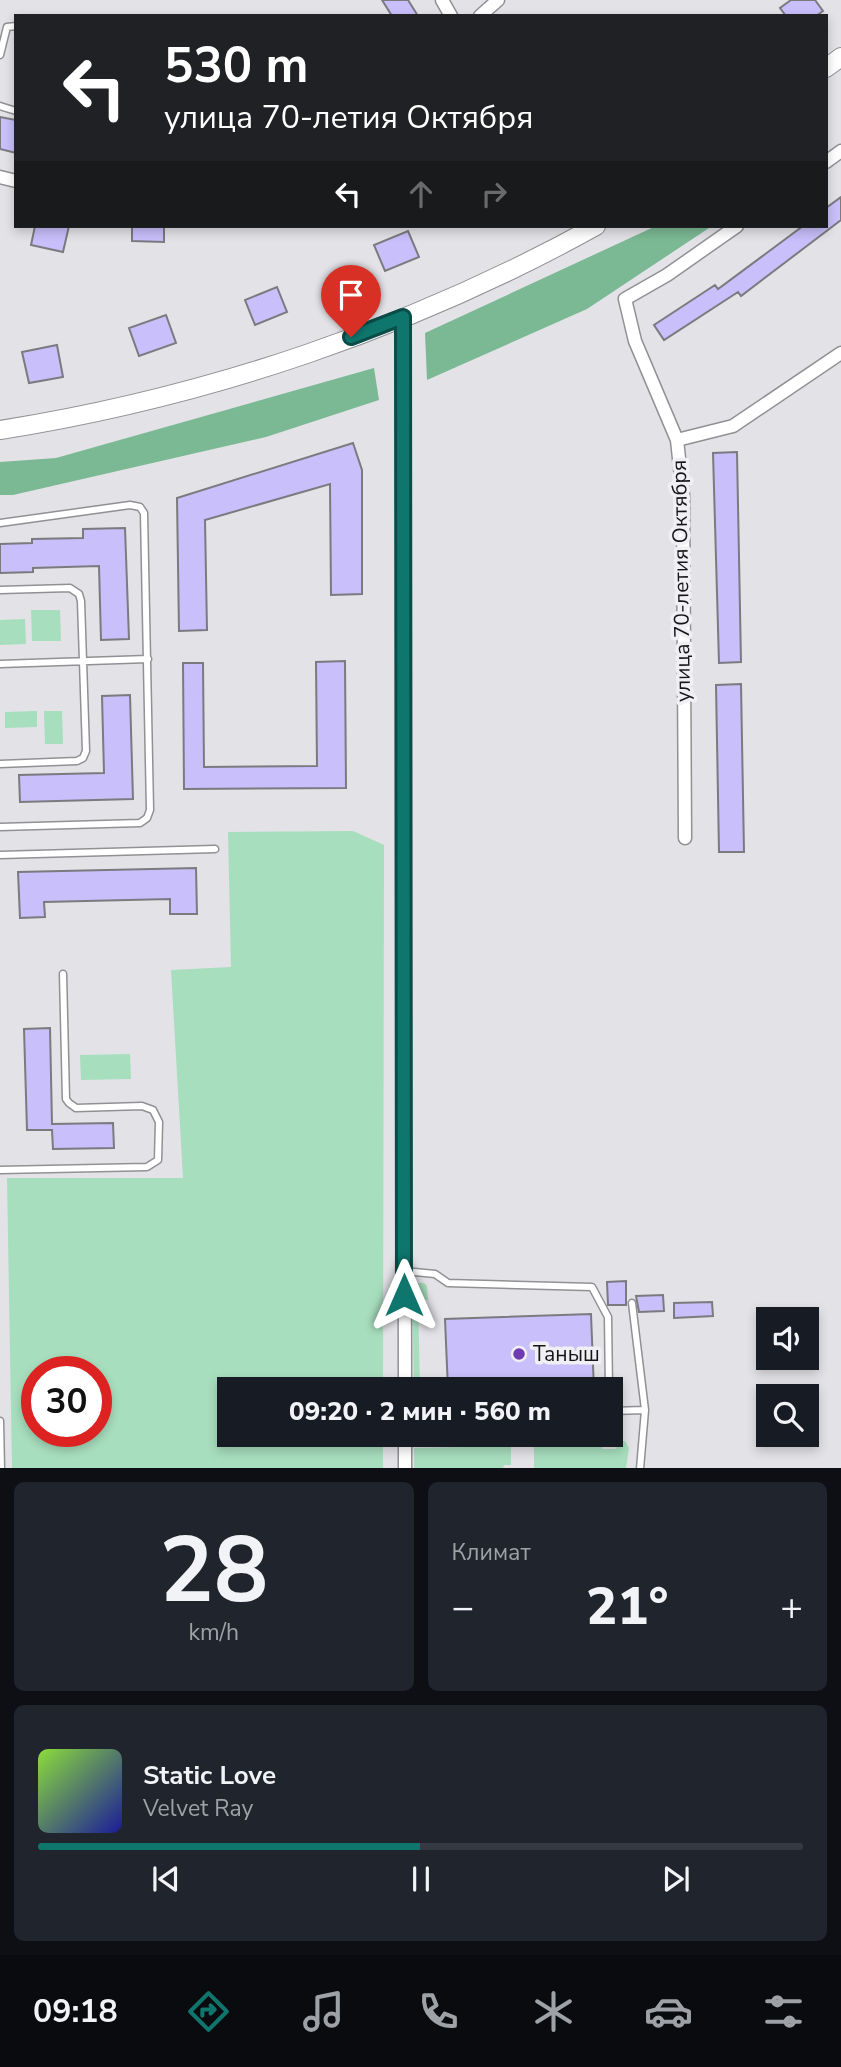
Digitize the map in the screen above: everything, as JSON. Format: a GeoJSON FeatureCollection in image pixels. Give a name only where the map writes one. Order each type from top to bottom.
{"type":"FeatureCollection","features":[{"type":"Feature","properties":{"kind":"main road"},"geometry":{"type":"LineString","coordinates":[[0,430],[181,393],[326,346],[493,279],[592,228]]}},
{"type":"Feature","properties":{"kind":"street"},"geometry":{"type":"LineString","coordinates":[[482,14],[498,0]]}},
{"type":"Feature","properties":{"kind":"street","name":"улица 70-летия Октября"},"geometry":{"type":"LineString","coordinates":[[685,838],[682,495],[677,440],[635,341],[625,299],[667,275],[734,228]]}},
{"type":"Feature","properties":{"kind":"street"},"geometry":{"type":"LineString","coordinates":[[403,317],[405,1377]]}},
{"type":"Feature","properties":{"kind":"street"},"geometry":{"type":"LineString","coordinates":[[677,440],[733,426],[841,353]]}},
{"type":"Feature","properties":{"kind":"street"},"geometry":{"type":"LineString","coordinates":[[405,1447],[405,1468]]}},
{"type":"Feature","properties":{"kind":"lane"},"geometry":{"type":"LineString","coordinates":[[0,55],[7,27],[14,26]]}},
{"type":"Feature","properties":{"kind":"lane"},"geometry":{"type":"LineString","coordinates":[[0,523],[130,505],[140,507],[145,518],[150,810],[147,818],[135,823],[0,827]]}},
{"type":"Feature","properties":{"kind":"lane"},"geometry":{"type":"LineString","coordinates":[[0,590],[70,588],[76,591],[81,601],[86,751],[83,758],[75,761],[0,764]]}},
{"type":"Feature","properties":{"kind":"lane"},"geometry":{"type":"LineString","coordinates":[[0,664],[148,659]]}},
{"type":"Feature","properties":{"kind":"lane"},"geometry":{"type":"LineString","coordinates":[[0,855],[215,849]]}},
{"type":"Feature","properties":{"kind":"lane"},"geometry":{"type":"LineString","coordinates":[[0,1170],[147,1167],[153,1166],[158,1160],[159,1122],[153,1110],[142,1106],[76,1108],[66,1099],[63,974]]}},
{"type":"Feature","properties":{"kind":"lane"},"geometry":{"type":"LineString","coordinates":[[404,1272],[435,1274],[448,1283],[592,1287],[608,1318],[608,1377]]}},
{"type":"Feature","properties":{"kind":"lane"},"geometry":{"type":"LineString","coordinates":[[632,1303],[645,1410],[640,1468]]}},
{"type":"Feature","properties":{"kind":"lane"},"geometry":{"type":"LineString","coordinates":[[623,1411],[645,1410]]}},
{"type":"Feature","properties":{"kind":"lane"},"geometry":{"type":"LineString","coordinates":[[0,1421],[1,1468]]}},
{"type":"Feature","properties":{"kind":"green space"},"geometry":{"type":"Polygon","coordinates":[[[652,228],[709,228],[587,309],[427,380],[425,333],[652,228]]]}},
{"type":"Feature","properties":{"kind":"green space"},"geometry":{"type":"Polygon","coordinates":[[[374,368],[379,400],[266,437],[13,495],[0,495],[0,462],[56,458],[374,368]]]}},
{"type":"Feature","properties":{"kind":"green space"},"geometry":{"type":"Polygon","coordinates":[[[31,610],[60,610],[61,641],[32,641],[31,610]]]}},
{"type":"Feature","properties":{"kind":"green space"},"geometry":{"type":"Polygon","coordinates":[[[25,619],[26,644],[0,645],[0,620],[25,619]]]}},
{"type":"Feature","properties":{"kind":"green space"},"geometry":{"type":"Polygon","coordinates":[[[37,711],[37,727],[5,728],[5,712],[37,711]]]}},
{"type":"Feature","properties":{"kind":"green space"},"geometry":{"type":"Polygon","coordinates":[[[44,711],[62,711],[63,744],[45,744],[44,711]]]}},
{"type":"Feature","properties":{"kind":"green space"},"geometry":{"type":"Polygon","coordinates":[[[353,831],[384,845],[383,1377],[217,1377],[217,1447],[383,1447],[383,1468],[12,1468],[7,1178],[183,1178],[171,970],[231,967],[228,832],[353,831]]]}},
{"type":"Feature","properties":{"kind":"green space"},"geometry":{"type":"Polygon","coordinates":[[[130,1054],[131,1079],[81,1080],[80,1055],[130,1054]]]}},
{"type":"Feature","properties":{"kind":"green space"},"geometry":{"type":"Polygon","coordinates":[[[412,1283],[424,1283],[427,1286],[428,1300],[418,1300],[420,1377],[414,1377],[412,1283]]]}},
{"type":"Feature","properties":{"kind":"green space"},"geometry":{"type":"Polygon","coordinates":[[[625,1441],[629,1448],[626,1468],[534,1468],[534,1447],[616,1449],[623,1447],[625,1441]]]}},
{"type":"Feature","properties":{"kind":"green space"},"geometry":{"type":"Polygon","coordinates":[[[511,1447],[511,1465],[504,1465],[503,1468],[414,1468],[414,1448],[511,1447]]]}},
{"type":"Feature","properties":{"kind":"building"},"geometry":{"type":"Polygon","coordinates":[[[382,0],[408,0],[417,14],[391,14],[382,0]]]}},
{"type":"Feature","properties":{"kind":"building"},"geometry":{"type":"Polygon","coordinates":[[[791,0],[815,0],[823,11],[819,14],[784,14],[780,8],[791,0]]]}},
{"type":"Feature","properties":{"kind":"building"},"geometry":{"type":"Polygon","coordinates":[[[0,117],[14,120],[14,152],[0,149],[0,117]]]}},
{"type":"Feature","properties":{"kind":"building"},"geometry":{"type":"Polygon","coordinates":[[[841,197],[841,220],[741,296],[738,292],[664,340],[654,325],[715,285],[718,289],[800,228],[828,228],[828,207],[841,197]]]}},
{"type":"Feature","properties":{"kind":"building"},"geometry":{"type":"Polygon","coordinates":[[[35,228],[69,228],[63,252],[31,245],[35,228]]]}},
{"type":"Feature","properties":{"kind":"building"},"geometry":{"type":"Polygon","coordinates":[[[132,228],[164,228],[164,242],[132,241],[132,228]]]}},
{"type":"Feature","properties":{"kind":"building"},"geometry":{"type":"Polygon","coordinates":[[[408,231],[419,257],[385,271],[374,245],[408,231]]]}},
{"type":"Feature","properties":{"kind":"building"},"geometry":{"type":"Polygon","coordinates":[[[277,287],[287,312],[255,325],[245,300],[277,287]]]}},
{"type":"Feature","properties":{"kind":"building"},"geometry":{"type":"Polygon","coordinates":[[[166,315],[176,343],[139,356],[129,328],[166,315]]]}},
{"type":"Feature","properties":{"kind":"building"},"geometry":{"type":"Polygon","coordinates":[[[57,345],[63,377],[29,383],[22,352],[57,345]]]}},
{"type":"Feature","properties":{"kind":"building"},"geometry":{"type":"Polygon","coordinates":[[[353,443],[362,470],[362,594],[331,595],[330,484],[205,520],[207,630],[179,631],[177,498],[353,443]]]}},
{"type":"Feature","properties":{"kind":"building"},"geometry":{"type":"Polygon","coordinates":[[[737,452],[741,662],[719,663],[713,453],[737,452]]]}},
{"type":"Feature","properties":{"kind":"building"},"geometry":{"type":"Polygon","coordinates":[[[125,528],[129,639],[101,640],[99,566],[33,568],[33,572],[0,573],[0,544],[32,543],[32,539],[83,538],[83,529],[125,528]]]}},
{"type":"Feature","properties":{"kind":"building"},"geometry":{"type":"Polygon","coordinates":[[[345,661],[346,788],[184,789],[183,663],[203,663],[204,767],[317,766],[316,662],[345,661]]]}},
{"type":"Feature","properties":{"kind":"building"},"geometry":{"type":"Polygon","coordinates":[[[741,684],[744,852],[719,852],[716,685],[741,684]]]}},
{"type":"Feature","properties":{"kind":"building"},"geometry":{"type":"Polygon","coordinates":[[[130,695],[133,799],[20,802],[19,775],[104,773],[102,696],[130,695]]]}},
{"type":"Feature","properties":{"kind":"building"},"geometry":{"type":"Polygon","coordinates":[[[196,868],[197,914],[170,914],[170,899],[44,902],[45,917],[20,918],[18,872],[196,868]]]}},
{"type":"Feature","properties":{"kind":"building"},"geometry":{"type":"Polygon","coordinates":[[[50,1028],[52,1124],[113,1123],[114,1148],[53,1149],[52,1130],[27,1130],[24,1029],[50,1028]]]}},
{"type":"Feature","properties":{"kind":"building"},"geometry":{"type":"Polygon","coordinates":[[[626,1281],[626,1305],[608,1305],[607,1282],[626,1281]]]}},
{"type":"Feature","properties":{"kind":"building"},"geometry":{"type":"Polygon","coordinates":[[[663,1295],[664,1311],[639,1312],[636,1296],[663,1295]]]}},
{"type":"Feature","properties":{"kind":"building"},"geometry":{"type":"Polygon","coordinates":[[[712,1302],[713,1316],[674,1318],[674,1303],[712,1302]]]}},
{"type":"Feature","properties":{"kind":"building","name":"Таныш"},"geometry":{"type":"Polygon","coordinates":[[[591,1314],[593,1377],[447,1377],[445,1319],[591,1314]]]}},
{"type":"Feature","properties":{"kind":"place","name":"Таныш"},"geometry":{"type":"Point","coordinates":[519,1354]}},
{"type":"Feature","properties":{"kind":"route"},"geometry":{"type":"LineString","coordinates":[[351,337],[403,317],[404,1295]]}}]}
